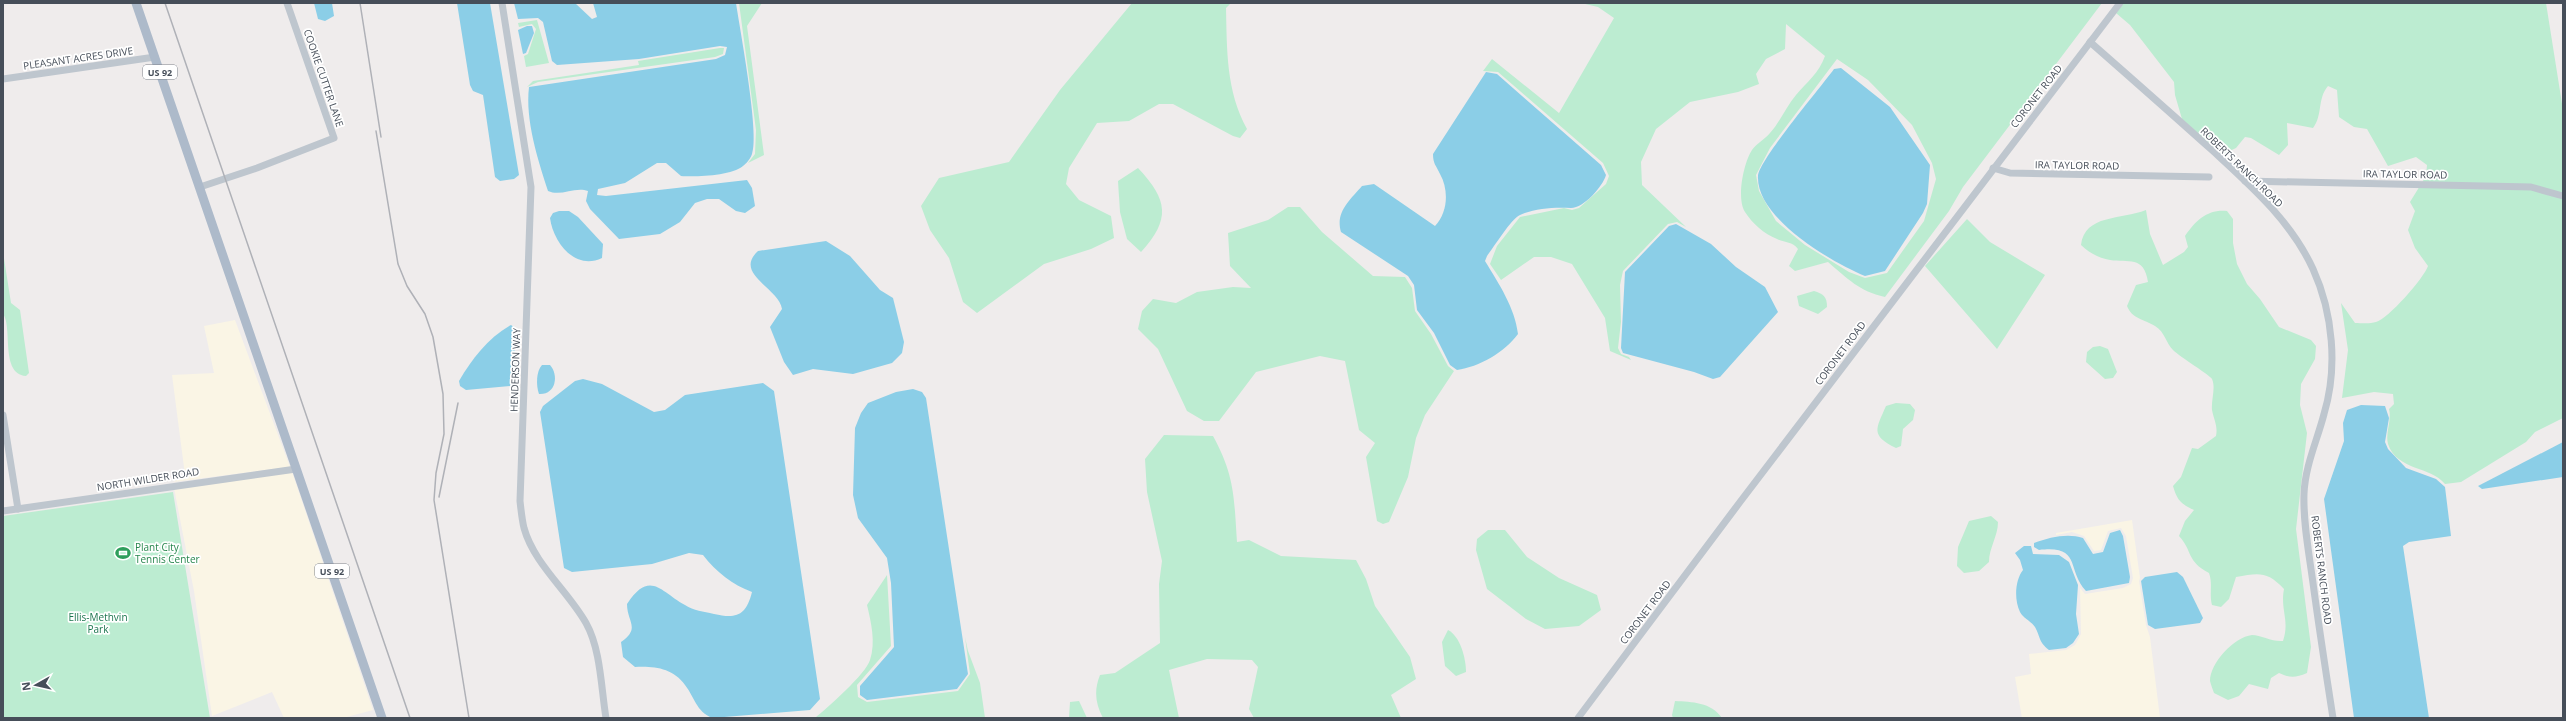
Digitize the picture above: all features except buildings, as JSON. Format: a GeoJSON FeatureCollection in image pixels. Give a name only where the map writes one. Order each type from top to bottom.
{"type":"FeatureCollection","features":[{"type":"Feature","properties":{"kind":"main road","name":"US 92"},"geometry":{"type":"LineString","coordinates":[[136,3],[382,718]]}},
{"type":"Feature","properties":{"kind":"street","name":"COOKIE CUTTER LANE"},"geometry":{"type":"LineString","coordinates":[[200,187],[257,168],[334,138],[287,3]]}},
{"type":"Feature","properties":{"kind":"street","name":"HENDERSON WAY"},"geometry":{"type":"LineString","coordinates":[[502,3],[531,187],[520,501],[524,529],[535,552],[568,594],[587,624],[596,654],[606,718]]}},
{"type":"Feature","properties":{"kind":"street","name":"CORONET ROAD"},"geometry":{"type":"LineString","coordinates":[[1578,718],[1993,168],[2120,3]]}},
{"type":"Feature","properties":{"kind":"street","name":"ROBERTS RANCH ROAD"},"geometry":{"type":"LineString","coordinates":[[2090,42],[2245,181],[2273,209],[2298,241],[2313,269],[2325,300],[2332,349],[2330,382],[2325,413],[2307,472],[2304,493],[2305,529],[2333,718]]}},
{"type":"Feature","properties":{"kind":"street","name":"PLEASANT ACRES DRIVE"},"geometry":{"type":"LineString","coordinates":[[3,79],[155,57]]}},
{"type":"Feature","properties":{"kind":"street","name":"IRA TAYLOR ROAD"},"geometry":{"type":"LineString","coordinates":[[1993,168],[2010,173],[2209,177]]}},
{"type":"Feature","properties":{"kind":"street","name":"IRA TAYLOR ROAD"},"geometry":{"type":"LineString","coordinates":[[2245,181],[2531,187],[2563,196]]}},
{"type":"Feature","properties":{"kind":"street"},"geometry":{"type":"LineString","coordinates":[[3,415],[4,429],[18,508]]}},
{"type":"Feature","properties":{"kind":"street","name":"NORTH WILDER ROAD"},"geometry":{"type":"LineString","coordinates":[[3,511],[296,469]]}},
{"type":"Feature","properties":{"kind":"shaded area"},"geometry":{"type":"Polygon","coordinates":[[[235,320],[290,467],[173,482],[185,475],[172,375],[214,373],[204,326],[235,320]]]}},
{"type":"Feature","properties":{"kind":"shaded area"},"geometry":{"type":"Polygon","coordinates":[[[292,472],[373,710],[343,718],[284,718],[272,692],[212,716],[194,591],[174,488],[292,472]]]}},
{"type":"Feature","properties":{"kind":"shaded area"},"geometry":{"type":"Polygon","coordinates":[[[2132,520],[2140,578],[2139,581],[2146,625],[2150,637],[2160,718],[2022,718],[2015,677],[2031,674],[2029,654],[2066,650],[2075,645],[2081,634],[2080,588],[2085,594],[2123,588],[2131,584],[2133,578],[2126,536],[2121,528],[2108,531],[2101,550],[2094,551],[2084,536],[2072,532],[2056,535],[2056,533],[2132,520]]]}},
{"type":"Feature","properties":{"kind":"green space"},"geometry":{"type":"Polygon","coordinates":[[[739,3],[762,3],[747,26],[764,155],[748,163],[755,154],[756,130],[739,3]]]}},
{"type":"Feature","properties":{"kind":"green space"},"geometry":{"type":"Polygon","coordinates":[[[1132,3],[1231,3],[1226,8],[1229,70],[1235,100],[1247,129],[1240,138],[1233,136],[1173,104],[1159,104],[1129,121],[1097,123],[1069,168],[1066,184],[1079,200],[1111,216],[1114,238],[1091,249],[1044,264],[977,313],[963,302],[949,258],[930,230],[921,206],[939,178],[1009,162],[1060,90],[1132,3]]]}},
{"type":"Feature","properties":{"kind":"green space"},"geometry":{"type":"Polygon","coordinates":[[[1581,3],[2102,3],[1963,187],[1949,211],[1885,297],[1861,288],[1828,262],[1795,271],[1789,266],[1798,249],[1796,246],[1772,237],[1763,231],[1751,220],[1742,206],[1742,180],[1746,163],[1752,150],[1774,129],[1792,100],[1816,72],[1825,56],[1786,24],[1785,49],[1766,59],[1756,74],[1759,84],[1738,92],[1690,102],[1656,129],[1641,162],[1642,185],[1686,227],[1677,222],[1668,224],[1623,271],[1620,285],[1621,322],[1618,348],[1621,354],[1629,357],[1631,360],[1610,351],[1605,318],[1572,264],[1551,257],[1534,257],[1501,280],[1490,264],[1497,246],[1520,217],[1564,208],[1572,210],[1579,208],[1606,184],[1609,176],[1603,163],[1498,72],[1483,71],[1492,59],[1559,113],[1614,18],[1598,7],[1581,3]],[[1837,59],[1770,148],[1756,175],[1759,191],[1776,221],[1805,245],[1849,272],[1865,278],[1887,273],[1924,221],[1936,179],[1932,163],[1912,125],[1868,80],[1837,59]]]}},
{"type":"Feature","properties":{"kind":"green space"},"geometry":{"type":"Polygon","coordinates":[[[2124,3],[2546,3],[2563,110],[2563,418],[2535,432],[2526,442],[2461,482],[2445,484],[2439,478],[2406,464],[2392,453],[2388,444],[2387,436],[2390,418],[2389,409],[2394,404],[2393,394],[2374,392],[2342,398],[2348,350],[2341,303],[2355,323],[2376,322],[2389,314],[2397,306],[2425,272],[2428,266],[2415,248],[2408,230],[2415,211],[2410,202],[2426,176],[2427,165],[2416,157],[2388,166],[2367,129],[2354,127],[2339,117],[2337,90],[2328,86],[2322,96],[2318,118],[2313,128],[2287,123],[2288,145],[2279,155],[2251,138],[2245,137],[2236,148],[2221,155],[2182,119],[2175,95],[2174,82],[2130,25],[2116,13],[2124,3]]]}},
{"type":"Feature","properties":{"kind":"green space"},"geometry":{"type":"Polygon","coordinates":[[[537,20],[549,63],[526,67],[524,56],[528,54],[536,29],[532,24],[519,27],[518,23],[537,20]]]}},
{"type":"Feature","properties":{"kind":"green space"},"geometry":{"type":"Polygon","coordinates":[[[724,48],[723,54],[715,57],[538,82],[527,87],[533,81],[639,65],[638,61],[724,48]]]}},
{"type":"Feature","properties":{"kind":"green space"},"geometry":{"type":"Polygon","coordinates":[[[1138,168],[1155,190],[1160,200],[1162,210],[1161,219],[1157,229],[1151,240],[1141,252],[1127,239],[1120,212],[1118,181],[1138,168]]]}},
{"type":"Feature","properties":{"kind":"green space"},"geometry":{"type":"Polygon","coordinates":[[[1288,207],[1300,207],[1322,232],[1373,276],[1405,277],[1412,288],[1415,311],[1431,334],[1448,366],[1454,371],[1425,415],[1416,438],[1408,477],[1389,522],[1383,524],[1377,521],[1366,457],[1375,443],[1359,430],[1345,361],[1320,356],[1256,372],[1219,421],[1204,421],[1187,411],[1158,349],[1138,329],[1142,311],[1153,299],[1176,303],[1197,292],[1233,287],[1251,288],[1230,266],[1228,233],[1268,220],[1288,207]]]}},
{"type":"Feature","properties":{"kind":"green space"},"geometry":{"type":"Polygon","coordinates":[[[2146,210],[2150,234],[2163,265],[2184,252],[2188,247],[2185,236],[2198,221],[2208,214],[2227,211],[2233,219],[2233,243],[2237,264],[2247,284],[2260,299],[2279,327],[2311,340],[2316,346],[2315,359],[2301,384],[2300,405],[2307,433],[2296,529],[2311,647],[2307,673],[2293,677],[2279,673],[2271,678],[2268,689],[2249,684],[2239,696],[2228,700],[2214,693],[2210,681],[2214,666],[2224,652],[2238,640],[2245,637],[2255,635],[2283,641],[2286,627],[2283,603],[2284,589],[2273,579],[2267,576],[2257,574],[2236,577],[2229,599],[2221,607],[2212,605],[2211,581],[2209,573],[2202,569],[2193,560],[2179,536],[2185,521],[2194,510],[2180,501],[2173,486],[2181,477],[2192,448],[2198,449],[2216,436],[2216,426],[2212,410],[2214,386],[2212,379],[2173,350],[2158,328],[2135,316],[2129,310],[2127,306],[2136,285],[2148,282],[2143,268],[2134,262],[2102,258],[2094,255],[2081,245],[2084,235],[2089,228],[2097,223],[2146,210]]]}},
{"type":"Feature","properties":{"kind":"green space"},"geometry":{"type":"Polygon","coordinates":[[[1967,219],[1990,242],[2045,275],[1997,349],[1925,266],[1967,219]]]}},
{"type":"Feature","properties":{"kind":"green space"},"geometry":{"type":"Polygon","coordinates":[[[3,252],[11,303],[20,310],[29,373],[26,376],[18,373],[13,367],[8,349],[6,320],[3,314],[3,252]]]}},
{"type":"Feature","properties":{"kind":"green space"},"geometry":{"type":"Polygon","coordinates":[[[1814,291],[1824,296],[1827,303],[1827,307],[1818,314],[1799,306],[1797,296],[1814,291]]]}},
{"type":"Feature","properties":{"kind":"green space"},"geometry":{"type":"Polygon","coordinates":[[[2100,346],[2108,349],[2117,372],[2113,378],[2105,379],[2086,362],[2087,352],[2093,347],[2100,346]]]}},
{"type":"Feature","properties":{"kind":"green space"},"geometry":{"type":"Polygon","coordinates":[[[1896,403],[1910,404],[1915,410],[1913,420],[1903,429],[1901,446],[1896,448],[1882,439],[1879,435],[1878,426],[1886,406],[1896,403]]]}},
{"type":"Feature","properties":{"kind":"green space"},"geometry":{"type":"Polygon","coordinates":[[[1164,435],[1213,436],[1226,463],[1232,488],[1237,542],[1249,540],[1281,556],[1356,560],[1366,579],[1375,606],[1410,657],[1416,679],[1391,695],[1401,718],[1254,718],[1249,709],[1258,667],[1252,660],[1207,659],[1169,670],[1179,718],[1103,718],[1098,707],[1096,696],[1100,675],[1115,673],[1160,643],[1159,584],[1162,561],[1147,492],[1145,459],[1164,435]]]}},
{"type":"Feature","properties":{"kind":"green space","name":"Ellis-Methvin Park"},"geometry":{"type":"Polygon","coordinates":[[[173,492],[210,718],[3,718],[3,516],[173,492]]]}},
{"type":"Feature","properties":{"kind":"green space"},"geometry":{"type":"Polygon","coordinates":[[[1991,516],[1998,522],[1998,527],[1990,552],[1989,562],[1979,571],[1964,573],[1957,566],[1958,547],[1969,521],[1991,516]]]}},
{"type":"Feature","properties":{"kind":"green space"},"geometry":{"type":"Polygon","coordinates":[[[1488,530],[1505,530],[1527,557],[1559,578],[1597,595],[1601,610],[1579,626],[1545,629],[1526,619],[1487,589],[1476,550],[1477,539],[1488,530]]]}},
{"type":"Feature","properties":{"kind":"green space"},"geometry":{"type":"Polygon","coordinates":[[[887,575],[891,646],[857,685],[858,697],[867,702],[958,691],[970,674],[965,637],[968,651],[980,683],[985,718],[815,718],[846,690],[867,666],[872,653],[873,639],[867,605],[887,575]]]}},
{"type":"Feature","properties":{"kind":"green space"},"geometry":{"type":"Polygon","coordinates":[[[1448,630],[1459,642],[1465,660],[1466,672],[1456,676],[1445,666],[1442,642],[1448,630]]]}},
{"type":"Feature","properties":{"kind":"green space"},"geometry":{"type":"Polygon","coordinates":[[[1079,701],[1087,718],[1069,718],[1070,702],[1079,701]]]}},
{"type":"Feature","properties":{"kind":"green space"},"geometry":{"type":"Polygon","coordinates":[[[1675,701],[1707,706],[1718,713],[1722,718],[1673,718],[1672,715],[1675,701]]]}},
{"type":"Feature","properties":{"kind":"water"},"geometry":{"type":"Polygon","coordinates":[[[314,3],[332,3],[334,16],[325,21],[318,19],[314,3]]]}},
{"type":"Feature","properties":{"kind":"water"},"geometry":{"type":"Polygon","coordinates":[[[457,3],[490,3],[519,175],[514,179],[500,181],[495,177],[483,95],[473,91],[470,85],[457,3]]]}},
{"type":"Feature","properties":{"kind":"water"},"geometry":{"type":"Polygon","coordinates":[[[514,3],[575,3],[592,19],[597,17],[593,3],[736,3],[752,105],[754,143],[750,159],[738,169],[730,172],[704,176],[681,176],[666,163],[657,163],[625,183],[598,189],[597,195],[606,196],[747,180],[752,188],[755,206],[745,213],[736,211],[719,199],[707,199],[695,203],[680,222],[660,234],[619,239],[590,209],[586,201],[588,191],[578,190],[553,193],[548,191],[533,140],[528,100],[529,87],[716,59],[725,55],[727,47],[720,46],[639,59],[557,65],[552,61],[543,22],[538,18],[518,19],[514,3]]]}},
{"type":"Feature","properties":{"kind":"water"},"geometry":{"type":"Polygon","coordinates":[[[527,26],[532,26],[534,33],[526,53],[523,54],[518,30],[527,26]]]}},
{"type":"Feature","properties":{"kind":"water"},"geometry":{"type":"Polygon","coordinates":[[[1841,68],[1890,107],[1930,165],[1927,204],[1923,213],[1885,271],[1865,276],[1816,249],[1782,222],[1769,207],[1761,192],[1758,176],[1768,155],[1792,123],[1834,69],[1841,68]]]}},
{"type":"Feature","properties":{"kind":"water"},"geometry":{"type":"Polygon","coordinates":[[[1486,72],[1497,74],[1601,165],[1606,175],[1597,190],[1582,204],[1571,208],[1545,208],[1532,211],[1520,215],[1507,227],[1485,261],[1501,287],[1510,306],[1514,315],[1518,334],[1513,341],[1491,358],[1474,366],[1457,370],[1450,365],[1434,333],[1417,310],[1414,285],[1408,276],[1341,232],[1340,218],[1348,201],[1362,186],[1374,184],[1435,226],[1443,214],[1446,194],[1443,180],[1434,162],[1433,154],[1486,72]]]}},
{"type":"Feature","properties":{"kind":"water"},"geometry":{"type":"Polygon","coordinates":[[[559,211],[569,211],[578,217],[603,244],[602,258],[592,261],[583,261],[567,252],[556,236],[550,218],[553,213],[559,211]]]}},
{"type":"Feature","properties":{"kind":"water"},"geometry":{"type":"Polygon","coordinates":[[[1676,224],[1711,244],[1736,267],[1765,287],[1778,312],[1720,377],[1713,379],[1694,372],[1623,353],[1621,348],[1625,272],[1669,226],[1676,224]]]}},
{"type":"Feature","properties":{"kind":"water"},"geometry":{"type":"Polygon","coordinates":[[[826,241],[850,256],[880,290],[893,298],[904,342],[902,353],[892,363],[853,374],[813,369],[793,375],[784,362],[770,327],[782,309],[779,301],[754,274],[751,267],[752,259],[758,251],[826,241]]]}},
{"type":"Feature","properties":{"kind":"water"},"geometry":{"type":"Polygon","coordinates":[[[511,325],[515,328],[514,379],[510,386],[466,390],[460,386],[459,381],[481,350],[495,336],[511,325]]]}},
{"type":"Feature","properties":{"kind":"water"},"geometry":{"type":"Polygon","coordinates":[[[542,365],[550,365],[553,369],[555,379],[552,388],[549,391],[539,394],[537,379],[542,365]]]}},
{"type":"Feature","properties":{"kind":"water"},"geometry":{"type":"Polygon","coordinates":[[[583,379],[602,384],[654,412],[665,410],[685,395],[763,383],[774,391],[820,699],[810,710],[712,718],[702,712],[685,685],[675,675],[663,669],[635,667],[623,657],[621,642],[627,637],[632,629],[627,604],[635,593],[642,588],[656,586],[692,609],[728,616],[734,616],[743,611],[750,600],[752,592],[738,586],[725,577],[713,567],[703,555],[689,553],[652,564],[572,572],[564,568],[540,412],[543,406],[575,381],[583,379]]]}},
{"type":"Feature","properties":{"kind":"water"},"geometry":{"type":"Polygon","coordinates":[[[913,389],[922,392],[926,398],[968,674],[957,689],[867,700],[860,695],[860,686],[894,647],[891,583],[887,558],[858,518],[853,495],[855,428],[861,413],[868,403],[896,392],[913,389]]]}},
{"type":"Feature","properties":{"kind":"water"},"geometry":{"type":"Polygon","coordinates":[[[2361,405],[2385,406],[2389,418],[2385,442],[2388,449],[2406,468],[2436,479],[2445,487],[2451,536],[2409,542],[2403,546],[2429,718],[2354,718],[2324,499],[2344,441],[2343,423],[2347,410],[2361,405]]]}},
{"type":"Feature","properties":{"kind":"water"},"geometry":{"type":"Polygon","coordinates":[[[2563,442],[2563,477],[2482,489],[2478,486],[2563,442]]]}},
{"type":"Feature","properties":{"kind":"water"},"geometry":{"type":"Polygon","coordinates":[[[2120,530],[2123,536],[2130,577],[2129,583],[2086,591],[2080,583],[2071,560],[2067,555],[2062,551],[2053,549],[2039,550],[2034,547],[2034,543],[2046,539],[2071,536],[2083,538],[2093,554],[2103,552],[2110,533],[2120,530]]]}},
{"type":"Feature","properties":{"kind":"water"},"geometry":{"type":"Polygon","coordinates":[[[2024,546],[2031,546],[2033,554],[2059,555],[2069,562],[2078,585],[2076,614],[2079,634],[2073,643],[2066,648],[2049,650],[2045,647],[2041,642],[2035,627],[2020,612],[2016,590],[2018,579],[2023,570],[2020,560],[2015,553],[2024,546]]]}},
{"type":"Feature","properties":{"kind":"water"},"geometry":{"type":"Polygon","coordinates":[[[2177,572],[2183,577],[2203,618],[2200,623],[2155,629],[2148,625],[2141,581],[2145,577],[2177,572]]]}},
{"type":"Feature","properties":{"kind":"railway"},"geometry":{"type":"LineString","coordinates":[[165,3],[410,718]]}},
{"type":"Feature","properties":{"kind":"railway"},"geometry":{"type":"LineString","coordinates":[[360,3],[381,137]]}},
{"type":"Feature","properties":{"kind":"railway"},"geometry":{"type":"LineString","coordinates":[[376,131],[398,264],[407,286],[425,314],[433,337],[443,394],[444,434],[436,473],[434,500],[469,718]]}},
{"type":"Feature","properties":{"kind":"railway"},"geometry":{"type":"LineString","coordinates":[[439,497],[458,403]]}},
{"type":"Feature","properties":{"kind":"place","name":"Plant City Tennis Center"},"geometry":{"type":"Point","coordinates":[123,553]}}]}
